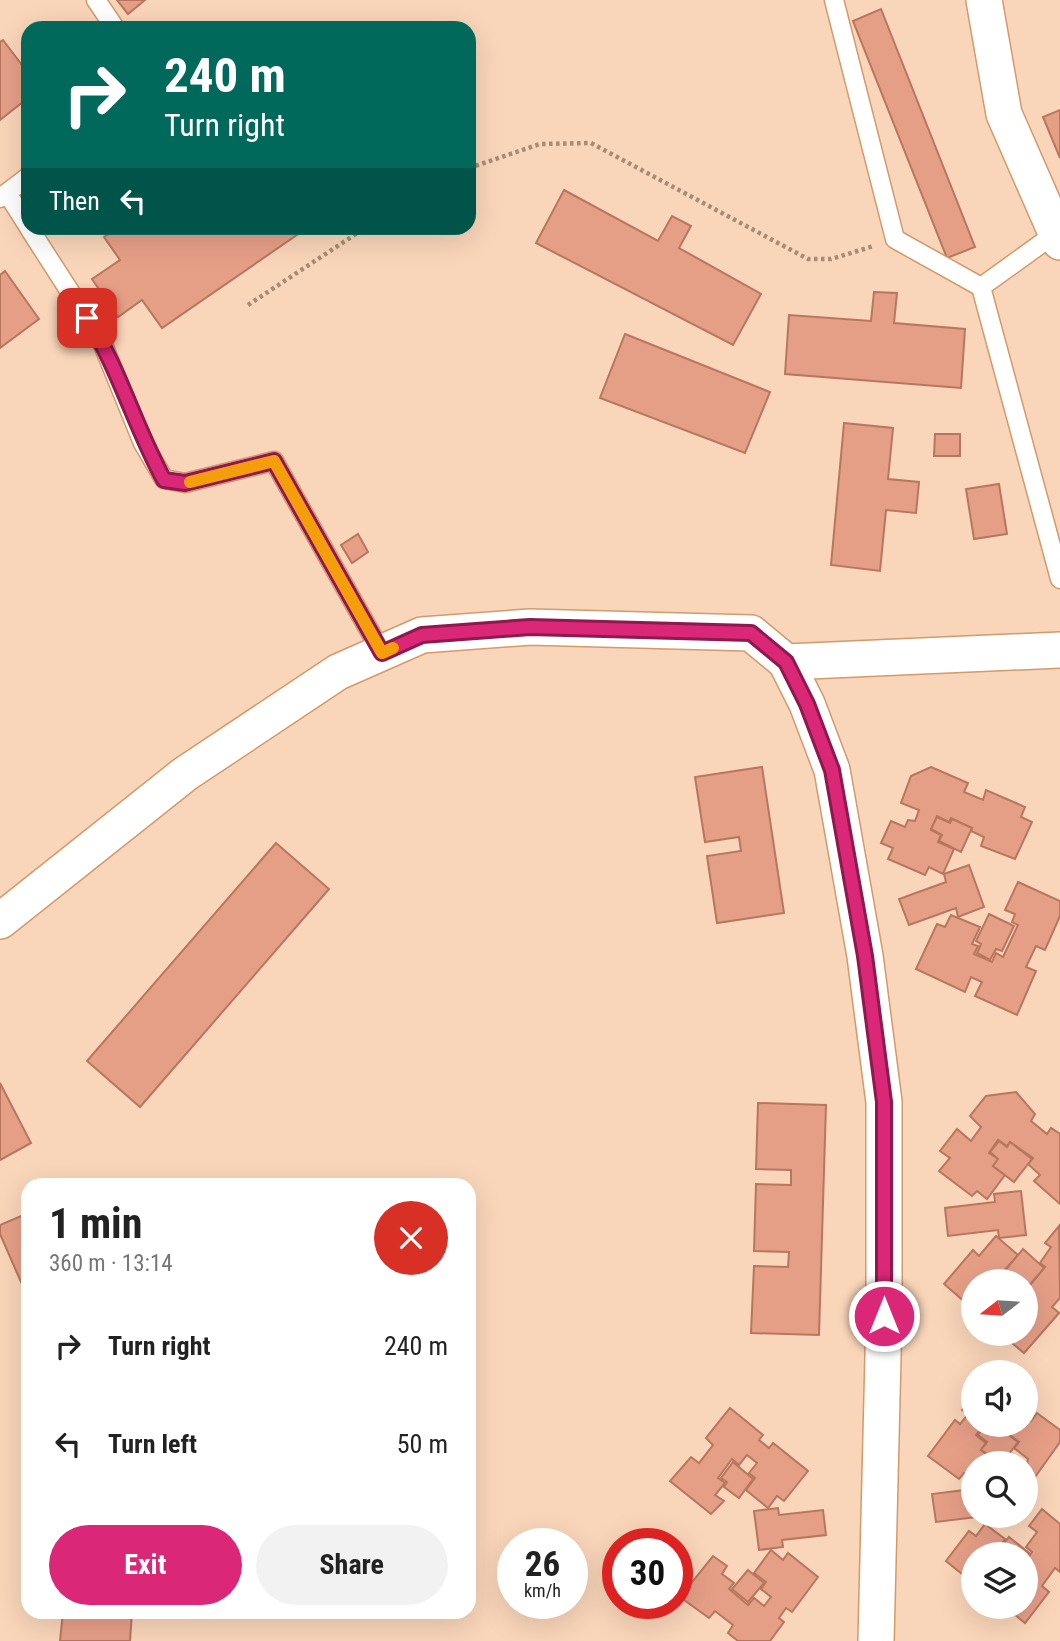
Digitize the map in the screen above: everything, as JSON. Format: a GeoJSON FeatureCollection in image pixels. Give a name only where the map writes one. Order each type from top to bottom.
{"type":"FeatureCollection","features":[{"type":"Feature","properties":{"kind":"street"},"geometry":{"type":"LineString","coordinates":[[984,0],[1004,114],[1058,237]]}},
{"type":"Feature","properties":{"kind":"street"},"geometry":{"type":"LineString","coordinates":[[5,908],[185,774],[338,672],[422,635],[530,627],[751,633],[786,662],[807,704],[832,770],[865,956],[884,1102],[884,1316],[876,1641]]}},
{"type":"Feature","properties":{"kind":"street"},"geometry":{"type":"LineString","coordinates":[[786,662],[1060,650]]}},
{"type":"Feature","properties":{"kind":"lane"},"geometry":{"type":"LineString","coordinates":[[96,0],[110,21]]}},
{"type":"Feature","properties":{"kind":"lane"},"geometry":{"type":"LineString","coordinates":[[834,0],[895,239],[981,287],[1060,579]]}},
{"type":"Feature","properties":{"kind":"lane"},"geometry":{"type":"LineString","coordinates":[[21,183],[4,196],[21,217]]}},
{"type":"Feature","properties":{"kind":"lane"},"geometry":{"type":"LineString","coordinates":[[34,235],[102,340],[143,443],[164,480],[185,483],[274,461],[382,653]]}},
{"type":"Feature","properties":{"kind":"lane"},"geometry":{"type":"LineString","coordinates":[[981,287],[1058,237]]}},
{"type":"Feature","properties":{"kind":"path"},"geometry":{"type":"LineString","coordinates":[[476,166],[540,144],[591,143],[808,259],[831,259],[895,239]]}},
{"type":"Feature","properties":{"kind":"path"},"geometry":{"type":"LineString","coordinates":[[248,305],[354,235]]}},
{"type":"Feature","properties":{"kind":"building"},"geometry":{"type":"Polygon","coordinates":[[[117,0],[145,0],[128,14],[117,0]]]}},
{"type":"Feature","properties":{"kind":"building"},"geometry":{"type":"Polygon","coordinates":[[[881,9],[975,247],[947,258],[853,21],[881,9]]]}},
{"type":"Feature","properties":{"kind":"building"},"geometry":{"type":"Polygon","coordinates":[[[3,40],[21,64],[21,104],[0,120],[0,42],[3,40]]]}},
{"type":"Feature","properties":{"kind":"building"},"geometry":{"type":"Polygon","coordinates":[[[1060,110],[1060,158],[1043,117],[1060,110]]]}},
{"type":"Feature","properties":{"kind":"building"},"geometry":{"type":"Polygon","coordinates":[[[564,190],[658,241],[672,216],[691,226],[679,248],[761,294],[733,345],[536,243],[564,190]]]}},
{"type":"Feature","properties":{"kind":"building"},"geometry":{"type":"Polygon","coordinates":[[[297,235],[162,328],[142,300],[118,317],[92,279],[120,260],[104,237],[297,235]]]}},
{"type":"Feature","properties":{"kind":"building"},"geometry":{"type":"Polygon","coordinates":[[[5,271],[39,319],[0,348],[0,275],[5,271]]]}},
{"type":"Feature","properties":{"kind":"building"},"geometry":{"type":"Polygon","coordinates":[[[874,292],[897,293],[894,323],[965,329],[961,388],[785,374],[789,315],[871,321],[874,292]]]}},
{"type":"Feature","properties":{"kind":"building"},"geometry":{"type":"Polygon","coordinates":[[[625,334],[770,392],[745,453],[600,398],[625,334]]]}},
{"type":"Feature","properties":{"kind":"building"},"geometry":{"type":"Polygon","coordinates":[[[844,423],[893,428],[888,479],[919,482],[916,513],[886,510],[880,571],[831,565],[844,423]]]}},
{"type":"Feature","properties":{"kind":"building"},"geometry":{"type":"Polygon","coordinates":[[[935,434],[960,434],[960,456],[934,456],[935,434]]]}},
{"type":"Feature","properties":{"kind":"building"},"geometry":{"type":"Polygon","coordinates":[[[999,484],[1007,534],[974,539],[966,489],[999,484]]]}},
{"type":"Feature","properties":{"kind":"building"},"geometry":{"type":"Polygon","coordinates":[[[358,534],[368,552],[352,563],[341,545],[358,534]]]}},
{"type":"Feature","properties":{"kind":"building"},"geometry":{"type":"Polygon","coordinates":[[[762,767],[784,913],[717,923],[707,856],[741,851],[739,837],[705,842],[695,777],[762,767]]]}},
{"type":"Feature","properties":{"kind":"building"},"geometry":{"type":"Polygon","coordinates":[[[931,767],[968,783],[964,792],[983,800],[986,790],[1025,807],[1021,817],[1032,822],[1015,859],[981,846],[984,837],[971,831],[972,828],[951,818],[949,822],[937,816],[931,830],[941,835],[938,842],[954,849],[943,874],[929,867],[925,875],[888,859],[893,848],[881,843],[891,821],[905,827],[908,820],[915,821],[919,810],[901,803],[911,776],[931,767]]]}},
{"type":"Feature","properties":{"kind":"building"},"geometry":{"type":"Polygon","coordinates":[[[937,817],[950,823],[952,819],[972,828],[961,852],[939,841],[942,835],[931,829],[937,817]]]}},
{"type":"Feature","properties":{"kind":"building"},"geometry":{"type":"Polygon","coordinates":[[[276,843],[329,889],[140,1107],[87,1061],[276,843]]]}},
{"type":"Feature","properties":{"kind":"building"},"geometry":{"type":"Polygon","coordinates":[[[969,865],[984,907],[958,917],[956,908],[909,925],[899,899],[946,882],[944,874],[969,865]]]}},
{"type":"Feature","properties":{"kind":"building"},"geometry":{"type":"Polygon","coordinates":[[[1018,882],[1060,901],[1060,916],[1045,950],[1036,946],[1026,967],[1036,971],[1017,1015],[975,996],[982,982],[971,977],[965,992],[916,969],[937,924],[945,927],[951,915],[980,927],[972,944],[978,946],[974,954],[992,962],[996,953],[1003,957],[1018,925],[1012,922],[1015,914],[1005,910],[1018,882]]]}},
{"type":"Feature","properties":{"kind":"building"},"geometry":{"type":"Polygon","coordinates":[[[989,914],[1014,926],[1002,951],[996,949],[990,960],[977,953],[981,944],[976,941],[989,914]]]}},
{"type":"Feature","properties":{"kind":"building"},"geometry":{"type":"Polygon","coordinates":[[[0,1083],[31,1143],[0,1160],[0,1083]]]}},
{"type":"Feature","properties":{"kind":"building"},"geometry":{"type":"Polygon","coordinates":[[[1016,1092],[1035,1114],[1031,1121],[1047,1134],[1051,1128],[1060,1134],[1060,1204],[1034,1181],[1040,1175],[1028,1164],[1033,1158],[1010,1142],[1007,1146],[998,1140],[989,1153],[998,1159],[993,1166],[1005,1175],[987,1199],[977,1191],[972,1196],[939,1171],[950,1158],[940,1151],[957,1129],[971,1141],[981,1127],[970,1116],[986,1096],[1016,1092]]]}},
{"type":"Feature","properties":{"kind":"building"},"geometry":{"type":"Polygon","coordinates":[[[758,1103],[826,1105],[819,1335],[751,1333],[754,1266],[788,1267],[789,1252],[754,1251],[756,1184],[791,1185],[791,1170],[756,1169],[758,1103]]]}},
{"type":"Feature","properties":{"kind":"building"},"geometry":{"type":"Polygon","coordinates":[[[999,1141],[1007,1147],[1010,1142],[1032,1159],[1014,1182],[993,1166],[998,1159],[990,1152],[999,1141]]]}},
{"type":"Feature","properties":{"kind":"building"},"geometry":{"type":"Polygon","coordinates":[[[1021,1191],[1026,1235],[999,1238],[998,1230],[948,1236],[945,1208],[995,1202],[994,1194],[1021,1191]]]}},
{"type":"Feature","properties":{"kind":"building"},"geometry":{"type":"Polygon","coordinates":[[[21,1216],[21,1282],[0,1234],[0,1225],[21,1216]]]}},
{"type":"Feature","properties":{"kind":"building"},"geometry":{"type":"Polygon","coordinates":[[[1059,1226],[1060,1298],[1052,1307],[1059,1313],[1038,1337],[1038,1275],[1045,1267],[1040,1263],[1051,1247],[1045,1243],[1059,1226]]]}},
{"type":"Feature","properties":{"kind":"building"},"geometry":{"type":"Polygon","coordinates":[[[996,1236],[1018,1255],[1006,1269],[961,1269],[961,1299],[944,1284],[973,1250],[979,1256],[996,1236]]]}},
{"type":"Feature","properties":{"kind":"building"},"geometry":{"type":"Polygon","coordinates":[[[1023,1249],[1044,1268],[1038,1275],[1038,1269],[1006,1269],[1023,1249]]]}},
{"type":"Feature","properties":{"kind":"building"},"geometry":{"type":"Polygon","coordinates":[[[1016,1346],[1030,1346],[1024,1353],[1016,1346]]]}},
{"type":"Feature","properties":{"kind":"building"},"geometry":{"type":"Polygon","coordinates":[[[730,1408],[763,1435],[759,1440],[769,1448],[773,1443],[808,1471],[784,1501],[777,1496],[768,1508],[746,1490],[755,1478],[749,1473],[757,1463],[747,1455],[739,1465],[732,1459],[718,1478],[725,1483],[715,1495],[724,1501],[711,1514],[670,1481],[691,1457],[699,1463],[713,1445],[706,1438],[730,1408]]]}},
{"type":"Feature","properties":{"kind":"building"},"geometry":{"type":"Polygon","coordinates":[[[1038,1414],[1060,1430],[1060,1442],[1038,1473],[1038,1451],[1018,1451],[1014,1448],[1019,1442],[1012,1437],[1038,1437],[1038,1414]]]}},
{"type":"Feature","properties":{"kind":"building"},"geometry":{"type":"Polygon","coordinates":[[[955,1420],[960,1424],[961,1437],[978,1437],[986,1443],[982,1451],[961,1451],[959,1479],[928,1456],[955,1420]]]}},
{"type":"Feature","properties":{"kind":"building"},"geometry":{"type":"Polygon","coordinates":[[[981,1437],[1011,1437],[1018,1442],[1011,1451],[983,1451],[987,1442],[981,1437]]]}},
{"type":"Feature","properties":{"kind":"building"},"geometry":{"type":"Polygon","coordinates":[[[733,1462],[753,1479],[739,1498],[724,1487],[727,1482],[721,1478],[733,1462]]]}},
{"type":"Feature","properties":{"kind":"building"},"geometry":{"type":"Polygon","coordinates":[[[961,1490],[961,1519],[936,1522],[932,1494],[961,1490]]]}},
{"type":"Feature","properties":{"kind":"building"},"geometry":{"type":"Polygon","coordinates":[[[778,1508],[779,1515],[823,1510],[826,1535],[782,1540],[783,1547],[759,1550],[754,1511],[778,1508]]]}},
{"type":"Feature","properties":{"kind":"building"},"geometry":{"type":"Polygon","coordinates":[[[1042,1509],[1060,1524],[1060,1572],[1055,1568],[1042,1586],[1049,1592],[1038,1606],[1038,1542],[1030,1542],[1037,1532],[1032,1528],[1038,1528],[1038,1514],[1042,1509]]]}},
{"type":"Feature","properties":{"kind":"building"},"geometry":{"type":"Polygon","coordinates":[[[982,1528],[990,1528],[1005,1539],[1003,1542],[961,1542],[961,1573],[946,1561],[969,1531],[976,1536],[982,1528]]]}},
{"type":"Feature","properties":{"kind":"building"},"geometry":{"type":"Polygon","coordinates":[[[771,1550],[783,1560],[788,1553],[818,1577],[792,1612],[786,1608],[779,1618],[784,1622],[770,1641],[738,1641],[728,1633],[733,1625],[715,1611],[709,1618],[693,1606],[693,1581],[713,1556],[727,1566],[722,1574],[734,1583],[729,1589],[748,1605],[754,1598],[764,1606],[771,1597],[761,1589],[766,1582],[754,1573],[771,1550]]]}},
{"type":"Feature","properties":{"kind":"building"},"geometry":{"type":"Polygon","coordinates":[[[748,1570],[764,1583],[748,1602],[732,1589],[748,1570]]]}},
{"type":"Feature","properties":{"kind":"building"},"geometry":{"type":"Polygon","coordinates":[[[62,1619],[132,1619],[130,1641],[60,1641],[62,1619]]]}},
{"type":"Feature","properties":{"kind":"slow traffic"},"geometry":{"type":"LineString","coordinates":[[190,482],[274,461],[382,653],[393,648]]}},
{"type":"Feature","properties":{"kind":"route"},"geometry":{"type":"LineString","coordinates":[[87,318],[102,340],[143,443],[164,480],[185,483],[274,461],[382,653],[422,635],[530,627],[751,633],[786,662],[807,704],[832,770],[865,956],[884,1102],[884,1316]]}}]}
